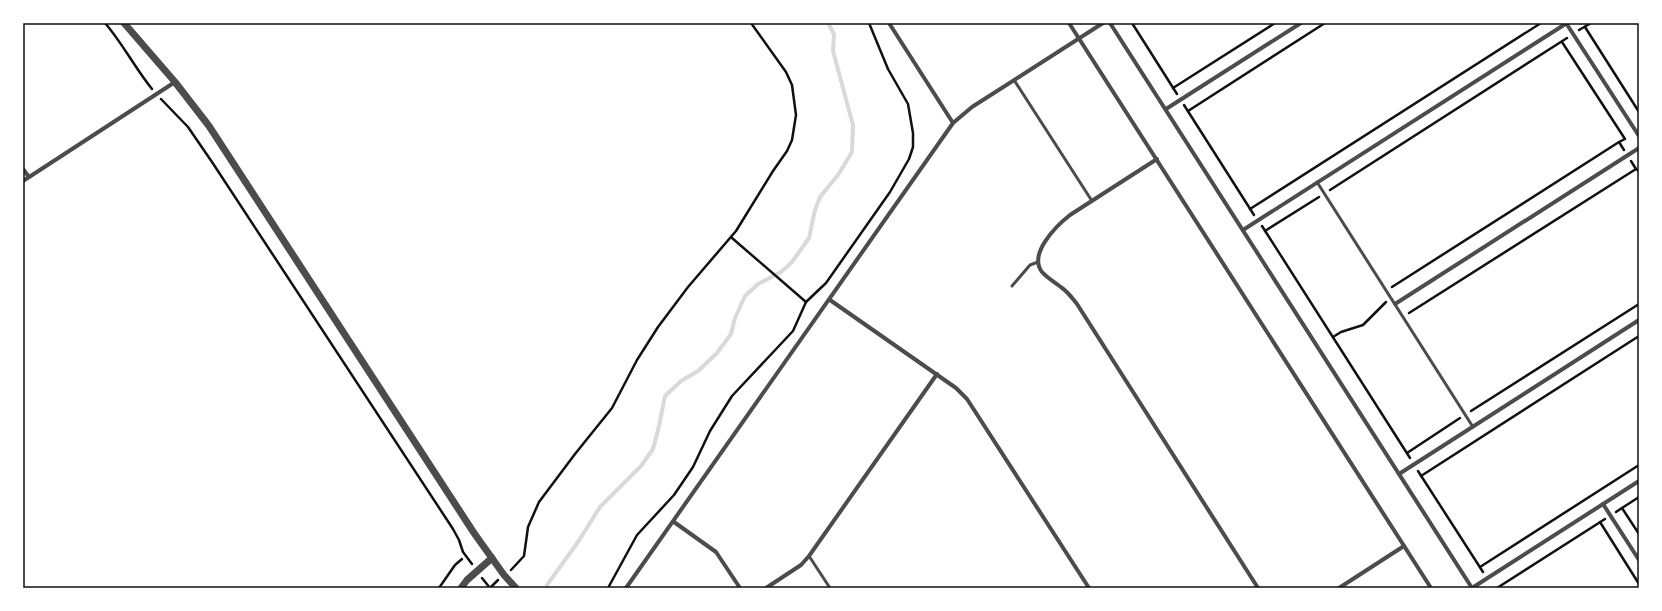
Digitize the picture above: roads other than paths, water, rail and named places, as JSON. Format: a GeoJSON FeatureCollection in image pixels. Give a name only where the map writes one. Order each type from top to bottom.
{"type":"FeatureCollection","features":[{"type":"Feature","properties":{"kind":"street"},"geometry":{"type":"LineString","coordinates":[[124,23],[175,82],[209,126],[492,558],[504,575],[516,588]]}},
{"type":"Feature","properties":{"kind":"street"},"geometry":{"type":"LineString","coordinates":[[889,23],[953,123]]}},
{"type":"Feature","properties":{"kind":"street"},"geometry":{"type":"LineString","coordinates":[[1070,23],[1431,588]]}},
{"type":"Feature","properties":{"kind":"street"},"geometry":{"type":"LineString","coordinates":[[626,588],[674,522],[953,123],[972,107],[1103,23]]}},
{"type":"Feature","properties":{"kind":"street"},"geometry":{"type":"LineString","coordinates":[[1110,23],[1472,588],[1639,481]]}},
{"type":"Feature","properties":{"kind":"street"},"geometry":{"type":"LineString","coordinates":[[1243,230],[1567,23],[1639,136]]}},
{"type":"Feature","properties":{"kind":"street"},"geometry":{"type":"LineString","coordinates":[[1166,109],[1298,24]]}},
{"type":"Feature","properties":{"kind":"street"},"geometry":{"type":"LineString","coordinates":[[23,181],[175,82]]}},
{"type":"Feature","properties":{"kind":"street"},"geometry":{"type":"LineString","coordinates":[[1395,304],[1639,148]]}},
{"type":"Feature","properties":{"kind":"street"},"geometry":{"type":"LineString","coordinates":[[1157,159],[1058,224],[1038,254],[1038,262],[1046,276],[1067,292],[1077,304],[1258,588]]}},
{"type":"Feature","properties":{"kind":"street"},"geometry":{"type":"LineString","coordinates":[[23,169],[28,178]]}},
{"type":"Feature","properties":{"kind":"street"},"geometry":{"type":"LineString","coordinates":[[830,300],[956,388],[975,409],[1089,588]]}},
{"type":"Feature","properties":{"kind":"street"},"geometry":{"type":"LineString","coordinates":[[1399,474],[1639,320]]}},
{"type":"Feature","properties":{"kind":"street"},"geometry":{"type":"LineString","coordinates":[[766,588],[801,565],[809,556],[937,374]]}},
{"type":"Feature","properties":{"kind":"street"},"geometry":{"type":"LineString","coordinates":[[1603,504],[1639,560]]}},
{"type":"Feature","properties":{"kind":"street"},"geometry":{"type":"LineString","coordinates":[[674,522],[716,552],[740,588]]}},
{"type":"Feature","properties":{"kind":"street"},"geometry":{"type":"LineString","coordinates":[[1339,588],[1404,546]]}},
{"type":"Feature","properties":{"kind":"street"},"geometry":{"type":"LineString","coordinates":[[461,588],[467,580],[492,558]]}},
{"type":"Feature","properties":{"kind":"lane"},"geometry":{"type":"LineString","coordinates":[[1014,80],[1092,201]]}},
{"type":"Feature","properties":{"kind":"lane"},"geometry":{"type":"LineString","coordinates":[[1317,182],[1473,427]]}},
{"type":"Feature","properties":{"kind":"lane"},"geometry":{"type":"LineString","coordinates":[[1012,286],[1030,265],[1038,262]]}},
{"type":"Feature","properties":{"kind":"lane"},"geometry":{"type":"LineString","coordinates":[[809,556],[830,588]]}},
{"type":"Feature","properties":{"kind":"waterway"},"geometry":{"type":"LineString","coordinates":[[547,585],[578,542],[600,507],[641,466],[653,449],[665,396],[681,381],[698,371],[717,353],[731,334],[735,318],[745,296],[758,284],[781,272],[792,262],[809,238],[815,210],[820,197],[838,175],[852,152],[853,125],[833,51],[834,34],[828,23]]}}]}
